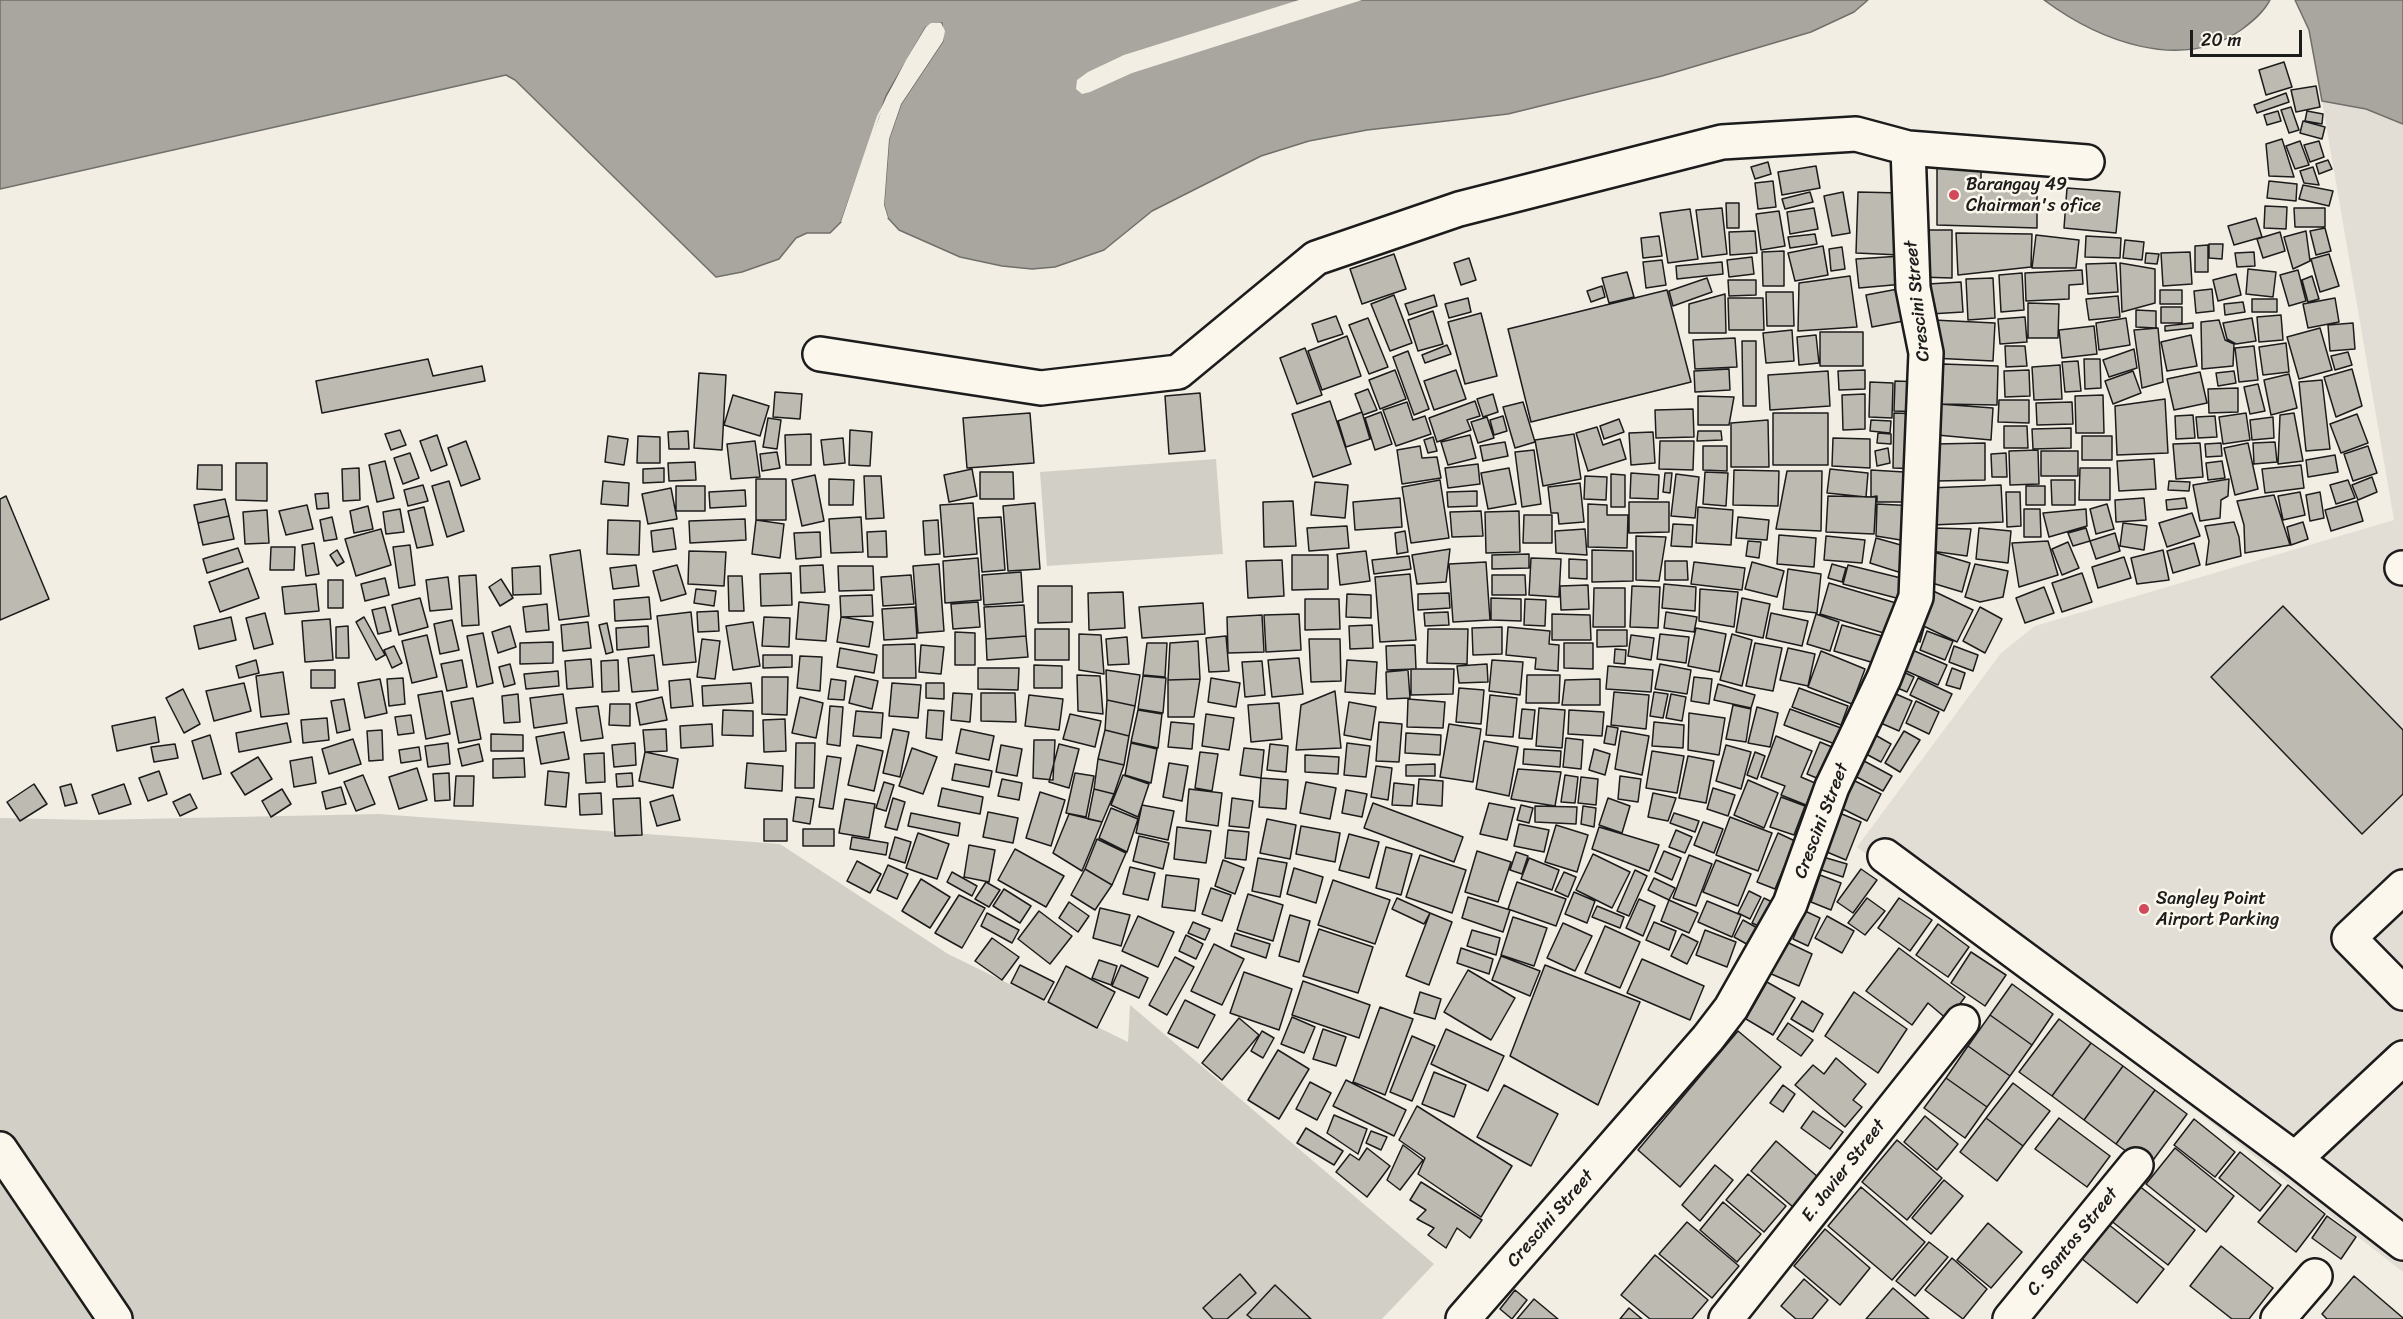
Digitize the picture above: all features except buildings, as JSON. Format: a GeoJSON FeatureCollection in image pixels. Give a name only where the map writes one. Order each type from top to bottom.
{"type":"FeatureCollection","features":[{"type":"Feature","properties":{"kind":"street"},"geometry":{"type":"LineString","coordinates":[[819,354],[1041,388],[1178,372],[1316,258],[1459,209],[1722,141],[1856,134],[1908,148],[2087,162]]}},
{"type":"Feature","properties":{"kind":"street","name":"Crescini Street"},"geometry":{"type":"LineString","coordinates":[[1463,1319],[1708,1038],[1731,1008],[1790,904],[1832,787],[1884,678],[1916,597],[1926,353],[1913,288],[1908,148]]}},
{"type":"Feature","properties":{"kind":"street"},"geometry":{"type":"LineString","coordinates":[[1885,856],[2295,1159],[2403,1243]]}},
{"type":"Feature","properties":{"kind":"street"},"geometry":{"type":"LineString","coordinates":[[2403,887],[2349,938],[2403,993]]}},
{"type":"Feature","properties":{"kind":"street","name":"E. Javier Street"},"geometry":{"type":"LineString","coordinates":[[1726,1319],[1962,1023]]}},
{"type":"Feature","properties":{"kind":"street"},"geometry":{"type":"LineString","coordinates":[[2295,1159],[2403,1058]]}},
{"type":"Feature","properties":{"kind":"street"},"geometry":{"type":"LineString","coordinates":[[0,1149],[115,1319]]}},
{"type":"Feature","properties":{"kind":"street","name":"C. Santos Street"},"geometry":{"type":"LineString","coordinates":[[2010,1319],[2136,1165]]}},
{"type":"Feature","properties":{"kind":"street"},"geometry":{"type":"LineString","coordinates":[[2278,1319],[2316,1276]]}},
{"type":"Feature","properties":{"kind":"shaded area"},"geometry":{"type":"Polygon","coordinates":[[[0,0],[1868,0],[1854,12],[1811,32],[1662,76],[1508,114],[1367,130],[1309,141],[1261,156],[1152,211],[1104,250],[1055,267],[1032,269],[1002,266],[960,257],[899,230],[888,218],[884,205],[889,139],[901,104],[943,41],[942,23],[926,27],[886,96],[841,222],[830,233],[807,233],[796,238],[779,259],[742,272],[716,277],[515,80],[506,75],[0,189],[0,0]]]}},
{"type":"Feature","properties":{"kind":"shaded area"},"geometry":{"type":"Polygon","coordinates":[[[2044,0],[2270,0],[2250,23],[2217,43],[2192,49],[2166,50],[2140,46],[2089,28],[2044,0]]]}},
{"type":"Feature","properties":{"kind":"shaded area"},"geometry":{"type":"Polygon","coordinates":[[[2295,0],[2403,0],[2403,124],[2366,109],[2322,101],[2309,30],[2295,0]]]}},
{"type":"Feature","properties":{"kind":"shaded area"},"geometry":{"type":"Polygon","coordinates":[[[2322,101],[2366,109],[2403,124],[2403,1272],[1857,847],[2001,653],[2035,626],[2394,520],[2322,101]]]}},
{"type":"Feature","properties":{"kind":"shaded area"},"geometry":{"type":"Polygon","coordinates":[[[1216,459],[1223,554],[1047,566],[1040,472],[1216,459]]]}},
{"type":"Feature","properties":{"kind":"shaded area"},"geometry":{"type":"Polygon","coordinates":[[[379,814],[780,844],[948,954],[1128,1042],[1130,1005],[1434,1264],[1382,1319],[0,1319],[0,818],[93,820],[379,814]]]}},
{"type":"Feature","properties":{"kind":"pier"},"geometry":{"type":"Polygon","coordinates":[[[1299,0],[1362,0],[1132,73],[1090,92],[1082,94],[1076,89],[1077,80],[1088,72],[1124,55],[1299,0]]]}},
{"type":"Feature","properties":{"kind":"pier"},"geometry":{"type":"Polygon","coordinates":[[[931,23],[941,23],[945,31],[943,41],[901,104],[889,139],[884,205],[888,218],[885,218],[881,206],[886,138],[898,103],[940,40],[939,26],[928,29],[879,117],[852,206],[845,221],[841,222],[877,116],[906,60],[926,27],[931,23]]]}},
{"type":"Feature","properties":{"kind":"place","name":"Barangay 49 Chairman's ofice"},"geometry":{"type":"Point","coordinates":[1954,195]}},
{"type":"Feature","properties":{"kind":"place","name":"Sangley Point Airport Parking"},"geometry":{"type":"Point","coordinates":[2144,909]}}]}
